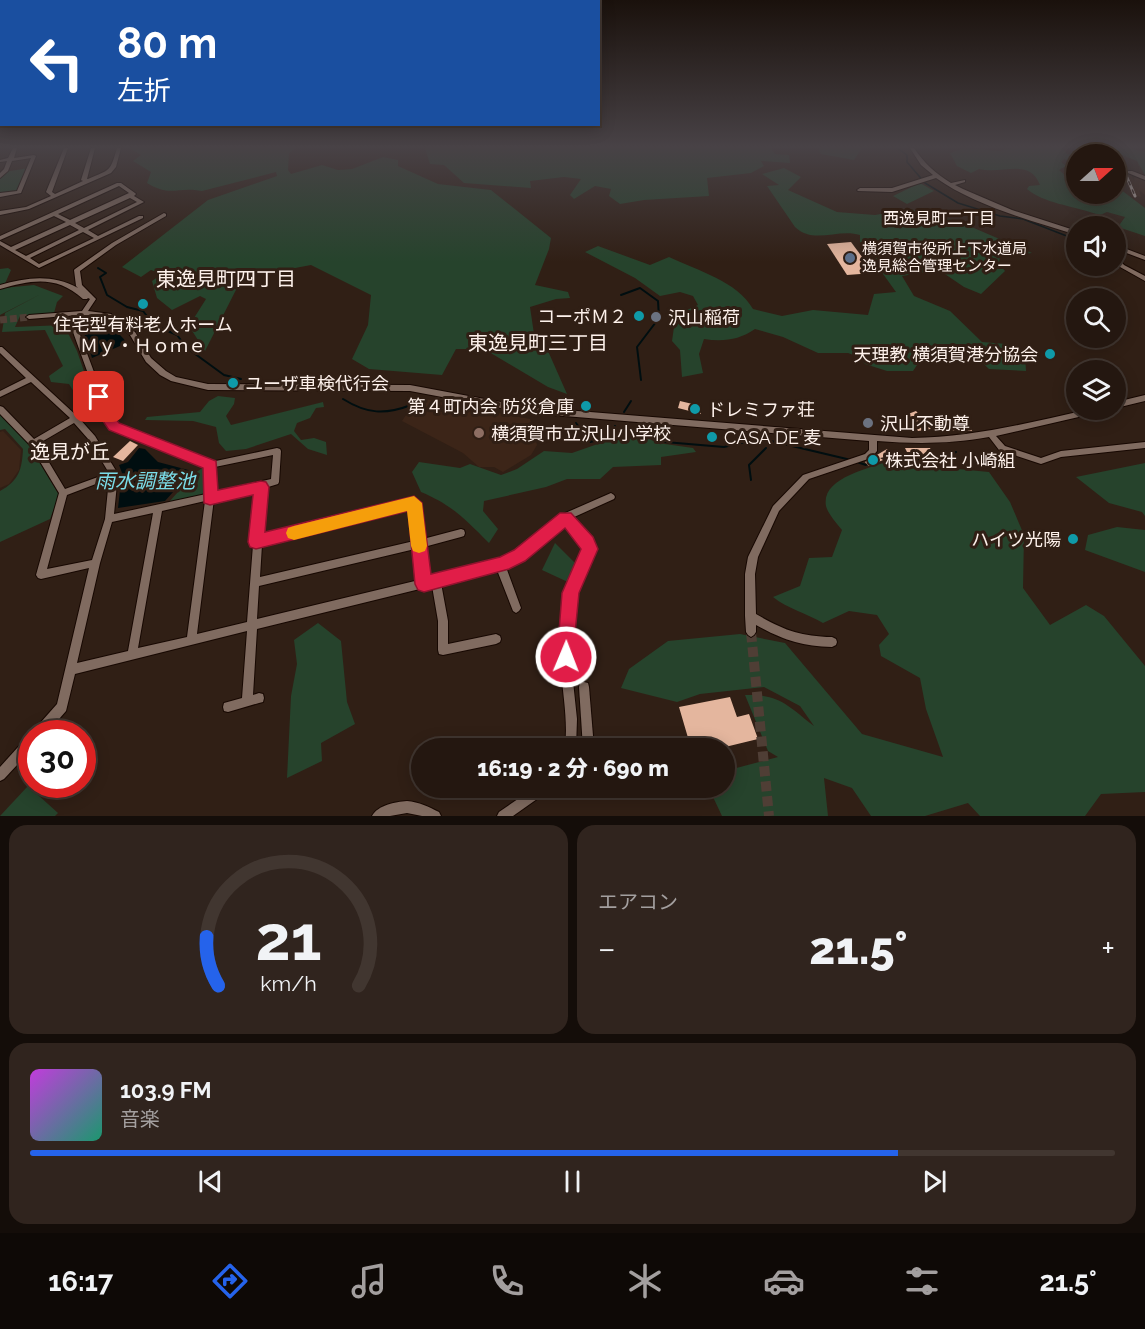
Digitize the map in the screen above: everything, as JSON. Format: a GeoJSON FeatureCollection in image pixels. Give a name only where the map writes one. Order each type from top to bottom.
{"type":"FeatureCollection","features":[{"type":"Feature","properties":{"kind":"street"},"geometry":{"type":"LineString","coordinates":[[0,195],[19,192],[21,186]]}},
{"type":"Feature","properties":{"kind":"street"},"geometry":{"type":"LineString","coordinates":[[51,186],[49,192],[54,196]]}},
{"type":"Feature","properties":{"kind":"street"},"geometry":{"type":"LineString","coordinates":[[0,213],[27,208],[76,186]]}},
{"type":"Feature","properties":{"kind":"street"},"geometry":{"type":"LineString","coordinates":[[0,238],[115,186]]}},
{"type":"Feature","properties":{"kind":"street"},"geometry":{"type":"LineString","coordinates":[[12,249],[133,194],[123,186]]}},
{"type":"Feature","properties":{"kind":"street"},"geometry":{"type":"LineString","coordinates":[[861,190],[892,190],[904,186]]}},
{"type":"Feature","properties":{"kind":"street"},"geometry":{"type":"LineString","coordinates":[[953,186],[1066,229]]}},
{"type":"Feature","properties":{"kind":"street"},"geometry":{"type":"LineString","coordinates":[[26,258],[141,202],[129,195]]}},
{"type":"Feature","properties":{"kind":"street"},"geometry":{"type":"LineString","coordinates":[[55,214],[98,237]]}},
{"type":"Feature","properties":{"kind":"street"},"geometry":{"type":"LineString","coordinates":[[109,519],[261,487],[275,482],[277,452],[211,465],[125,431],[110,422],[76,332],[77,323],[93,299],[79,286],[77,270],[114,244],[164,215]]}},
{"type":"Feature","properties":{"kind":"street"},"geometry":{"type":"LineString","coordinates":[[39,266],[141,217]]}},
{"type":"Feature","properties":{"kind":"street"},"geometry":{"type":"LineString","coordinates":[[0,243],[39,266]]}},
{"type":"Feature","properties":{"kind":"street"},"geometry":{"type":"LineString","coordinates":[[1126,251],[1145,259]]}},
{"type":"Feature","properties":{"kind":"street"},"geometry":{"type":"LineString","coordinates":[[1126,255],[1145,259]]}},
{"type":"Feature","properties":{"kind":"street"},"geometry":{"type":"LineString","coordinates":[[39,266],[41,280]]}},
{"type":"Feature","properties":{"kind":"street"},"geometry":{"type":"LineString","coordinates":[[1126,268],[1145,279]]}},
{"type":"Feature","properties":{"kind":"street"},"geometry":{"type":"LineString","coordinates":[[0,287],[56,279],[69,285],[90,303]]}},
{"type":"Feature","properties":{"kind":"street"},"geometry":{"type":"LineString","coordinates":[[29,317],[101,313],[118,320],[133,334],[147,360],[162,373],[174,379],[208,387],[400,388],[528,410],[873,438],[939,441],[992,436],[1066,418]]}},
{"type":"Feature","properties":{"kind":"street"},"geometry":{"type":"LineString","coordinates":[[0,349],[75,419],[92,438],[114,474],[109,519],[95,563],[62,707],[50,720]]}},
{"type":"Feature","properties":{"kind":"street"},"geometry":{"type":"LineString","coordinates":[[0,394],[30,379]]}},
{"type":"Feature","properties":{"kind":"street"},"geometry":{"type":"LineString","coordinates":[[1126,403],[1145,398]]}},
{"type":"Feature","properties":{"kind":"street"},"geometry":{"type":"LineString","coordinates":[[0,409],[33,443],[63,493],[41,575],[95,563]]}},
{"type":"Feature","properties":{"kind":"street"},"geometry":{"type":"LineString","coordinates":[[33,443],[75,419]]}},
{"type":"Feature","properties":{"kind":"street"},"geometry":{"type":"LineString","coordinates":[[992,436],[1002,448],[1041,461],[1061,454],[1145,445]]}},
{"type":"Feature","properties":{"kind":"street"},"geometry":{"type":"LineString","coordinates":[[751,632],[750,574],[753,557],[776,509],[806,477],[859,459],[873,451],[873,438]]}},
{"type":"Feature","properties":{"kind":"street"},"geometry":{"type":"LineString","coordinates":[[191,641],[210,498],[211,465]]}},
{"type":"Feature","properties":{"kind":"street"},"geometry":{"type":"LineString","coordinates":[[63,493],[114,474]]}},
{"type":"Feature","properties":{"kind":"street"},"geometry":{"type":"LineString","coordinates":[[247,702],[261,487]]}},
{"type":"Feature","properties":{"kind":"street"},"geometry":{"type":"LineString","coordinates":[[70,670],[500,564],[519,555],[566,517],[611,497]]}},
{"type":"Feature","properties":{"kind":"street"},"geometry":{"type":"LineString","coordinates":[[256,542],[414,503],[424,584]]}},
{"type":"Feature","properties":{"kind":"street"},"geometry":{"type":"LineString","coordinates":[[132,655],[158,509]]}},
{"type":"Feature","properties":{"kind":"street"},"geometry":{"type":"LineString","coordinates":[[566,517],[588,542],[590,549],[571,593],[567,619],[566,671],[574,723],[572,738]]}},
{"type":"Feature","properties":{"kind":"street"},"geometry":{"type":"LineString","coordinates":[[254,583],[461,532]]}},
{"type":"Feature","properties":{"kind":"street"},"geometry":{"type":"LineString","coordinates":[[500,564],[516,608]]}},
{"type":"Feature","properties":{"kind":"street"},"geometry":{"type":"LineString","coordinates":[[436,581],[443,621],[443,650],[496,639]]}},
{"type":"Feature","properties":{"kind":"street"},"geometry":{"type":"LineString","coordinates":[[750,616],[782,634],[802,641],[832,642]]}},
{"type":"Feature","properties":{"kind":"street"},"geometry":{"type":"LineString","coordinates":[[584,687],[588,738]]}},
{"type":"Feature","properties":{"kind":"street"},"geometry":{"type":"LineString","coordinates":[[228,707],[259,698]]}},
{"type":"Feature","properties":{"kind":"street"},"geometry":{"type":"LineString","coordinates":[[0,775],[18,755]]}},
{"type":"Feature","properties":{"kind":"street"},"geometry":{"type":"LineString","coordinates":[[503,816],[529,798]]}},
{"type":"Feature","properties":{"kind":"street"},"geometry":{"type":"LineString","coordinates":[[378,816],[400,806],[416,806],[435,816]]}},
{"type":"Feature","properties":{"kind":"shaded area"},"geometry":{"type":"Polygon","coordinates":[[[1128,186],[1145,186],[1145,195],[1139,190],[1141,197],[1132,195],[1128,186]]]}},
{"type":"Feature","properties":{"kind":"shaded area","name":"横須賀市立沢山小学校"},"geometry":{"type":"Polygon","coordinates":[[[420,398],[530,419],[537,445],[531,455],[503,472],[494,467],[479,467],[463,453],[402,421],[412,406],[410,403],[420,398]]]}},
{"type":"Feature","properties":{"kind":"shaded area"},"geometry":{"type":"Polygon","coordinates":[[[3,431],[21,450],[19,470],[9,484],[0,488],[0,432],[3,431]]]}},
{"type":"Feature","properties":{"kind":"green space"},"geometry":{"type":"Polygon","coordinates":[[[0,186],[21,186],[19,192],[0,195],[0,186]]]}},
{"type":"Feature","properties":{"kind":"green space"},"geometry":{"type":"Polygon","coordinates":[[[153,186],[221,186],[202,191],[169,191],[153,186]]]}},
{"type":"Feature","properties":{"kind":"green space"},"geometry":{"type":"Polygon","coordinates":[[[248,186],[456,186],[491,190],[551,238],[535,285],[568,292],[570,298],[556,299],[530,307],[534,334],[548,351],[567,394],[548,387],[484,349],[456,349],[442,375],[369,369],[352,359],[368,325],[371,295],[311,265],[242,278],[205,351],[189,326],[206,299],[200,296],[172,310],[157,298],[152,281],[162,274],[151,270],[141,277],[122,267],[208,200],[248,186]]]}},
{"type":"Feature","properties":{"kind":"green space"},"geometry":{"type":"Polygon","coordinates":[[[505,186],[531,186],[531,188],[505,186]]]}},
{"type":"Feature","properties":{"kind":"green space"},"geometry":{"type":"Polygon","coordinates":[[[576,186],[595,186],[574,199],[570,195],[576,186]]]}},
{"type":"Feature","properties":{"kind":"green space"},"geometry":{"type":"Polygon","coordinates":[[[595,186],[708,186],[709,196],[644,200],[620,204],[609,196],[611,189],[595,186]]]}},
{"type":"Feature","properties":{"kind":"green space"},"geometry":{"type":"Polygon","coordinates":[[[767,186],[792,186],[788,190],[837,212],[875,215],[910,209],[960,222],[1032,253],[1000,256],[999,264],[1005,271],[981,294],[964,287],[939,270],[902,276],[914,296],[950,311],[982,342],[1007,344],[1025,354],[1026,371],[989,369],[968,353],[946,348],[927,350],[913,371],[887,371],[865,364],[859,357],[848,353],[818,353],[783,337],[755,329],[743,336],[731,339],[704,339],[699,354],[703,373],[682,377],[680,350],[672,341],[675,320],[687,310],[698,305],[693,296],[680,292],[660,296],[635,278],[585,252],[598,246],[650,265],[669,257],[727,284],[746,299],[753,309],[782,316],[813,310],[868,315],[874,294],[896,292],[860,242],[860,235],[843,233],[818,236],[802,232],[795,227],[767,186]]]}},
{"type":"Feature","properties":{"kind":"green space"},"geometry":{"type":"Polygon","coordinates":[[[914,186],[925,186],[934,191],[907,204],[893,196],[914,186]]]}},
{"type":"Feature","properties":{"kind":"green space"},"geometry":{"type":"Polygon","coordinates":[[[1029,186],[1066,186],[1066,204],[1126,204],[1126,194],[1145,208],[1145,236],[1126,230],[1126,216],[1107,212],[1100,215],[1050,201],[1027,189],[1029,186]]]}},
{"type":"Feature","properties":{"kind":"green space"},"geometry":{"type":"Polygon","coordinates":[[[0,269],[11,270],[3,288],[34,285],[63,296],[57,302],[54,313],[20,316],[15,327],[64,325],[77,351],[98,412],[97,417],[89,416],[69,384],[51,382],[49,376],[63,366],[45,330],[2,332],[5,313],[41,294],[0,315],[0,269]]]}},
{"type":"Feature","properties":{"kind":"green space"},"geometry":{"type":"Polygon","coordinates":[[[218,396],[235,398],[226,416],[231,425],[323,402],[324,407],[316,408],[310,418],[297,423],[294,431],[301,440],[314,438],[326,442],[327,455],[308,449],[291,434],[246,449],[226,451],[219,443],[216,427],[193,421],[145,420],[147,417],[200,412],[209,401],[218,396]]]}},
{"type":"Feature","properties":{"kind":"green space"},"geometry":{"type":"Polygon","coordinates":[[[0,413],[25,439],[59,495],[50,519],[0,542],[0,491],[18,474],[23,449],[5,429],[0,430],[0,413]]]}},
{"type":"Feature","properties":{"kind":"green space"},"geometry":{"type":"Polygon","coordinates":[[[647,438],[658,443],[693,448],[696,452],[661,457],[661,465],[613,467],[600,479],[567,479],[546,487],[484,501],[483,511],[498,529],[489,543],[458,513],[421,492],[412,472],[419,462],[460,468],[470,464],[501,475],[517,469],[544,451],[572,453],[612,439],[647,438]]]}},
{"type":"Feature","properties":{"kind":"green space"},"geometry":{"type":"Polygon","coordinates":[[[886,462],[989,472],[1010,502],[1024,535],[1023,588],[1050,625],[1086,605],[1104,616],[1145,666],[1145,792],[1101,794],[1085,816],[980,816],[968,803],[925,816],[871,816],[852,788],[824,778],[828,816],[722,816],[713,798],[735,798],[735,768],[778,757],[768,751],[745,695],[775,699],[790,707],[814,726],[800,706],[764,687],[700,694],[677,702],[621,688],[629,669],[668,641],[740,634],[785,643],[862,734],[943,757],[926,709],[920,678],[881,656],[879,645],[889,634],[877,615],[849,611],[823,623],[773,597],[800,586],[809,558],[832,557],[842,530],[826,506],[826,496],[838,482],[886,462]]]}},
{"type":"Feature","properties":{"kind":"green space"},"geometry":{"type":"Polygon","coordinates":[[[1145,463],[1145,516],[1142,512],[1109,503],[1076,477],[1145,463]]]}},
{"type":"Feature","properties":{"kind":"green space"},"geometry":{"type":"Polygon","coordinates":[[[204,467],[208,473],[206,496],[169,502],[195,473],[204,467]]]}},
{"type":"Feature","properties":{"kind":"green space"},"geometry":{"type":"Polygon","coordinates":[[[1117,527],[1145,530],[1145,572],[1085,550],[1088,535],[1117,527]]]}},
{"type":"Feature","properties":{"kind":"green space"},"geometry":{"type":"Polygon","coordinates":[[[555,543],[578,566],[570,583],[542,570],[555,543]]]}},
{"type":"Feature","properties":{"kind":"green space"},"geometry":{"type":"Polygon","coordinates":[[[318,623],[341,641],[347,702],[355,724],[321,743],[322,761],[287,778],[291,696],[297,664],[294,640],[318,623]]]}},
{"type":"Feature","properties":{"kind":"green space"},"geometry":{"type":"Polygon","coordinates":[[[18,797],[41,798],[58,813],[55,816],[0,816],[18,797]]]}},
{"type":"Feature","properties":{"kind":"water"},"geometry":{"type":"Polygon","coordinates":[[[91,319],[107,324],[127,343],[92,358],[81,324],[91,319]]]}},
{"type":"Feature","properties":{"kind":"water","name":"雨水調整池"},"geometry":{"type":"Polygon","coordinates":[[[139,448],[145,449],[158,462],[192,471],[165,501],[118,508],[122,473],[119,465],[128,462],[139,448]]]}},
{"type":"Feature","properties":{"kind":"building","name":"横須賀市役所上下水道局 逸見総合管理センター"},"geometry":{"type":"Polygon","coordinates":[[[851,242],[874,273],[847,275],[827,244],[851,242]]]}},
{"type":"Feature","properties":{"kind":"building"},"geometry":{"type":"Polygon","coordinates":[[[680,401],[701,406],[701,414],[678,408],[680,401]]]}},
{"type":"Feature","properties":{"kind":"building"},"geometry":{"type":"Polygon","coordinates":[[[916,411],[928,425],[944,418],[956,422],[966,420],[972,431],[947,431],[943,427],[918,431],[908,414],[916,411]]]}},
{"type":"Feature","properties":{"kind":"building"},"geometry":{"type":"Polygon","coordinates":[[[130,441],[138,445],[123,461],[113,457],[130,441]]]}},
{"type":"Feature","properties":{"kind":"building"},"geometry":{"type":"Polygon","coordinates":[[[905,448],[930,448],[933,455],[908,454],[905,448]]]}},
{"type":"Feature","properties":{"kind":"building"},"geometry":{"type":"Polygon","coordinates":[[[887,449],[894,455],[880,458],[883,460],[869,466],[865,462],[887,449]]]}},
{"type":"Feature","properties":{"kind":"building"},"geometry":{"type":"Polygon","coordinates":[[[730,697],[737,717],[749,714],[758,739],[735,745],[735,738],[688,738],[679,707],[730,697]]]}},
{"type":"Feature","properties":{"kind":"waterway"},"geometry":{"type":"LineString","coordinates":[[930,186],[958,203],[1000,216],[1023,219],[1066,236]]}},
{"type":"Feature","properties":{"kind":"waterway"},"geometry":{"type":"LineString","coordinates":[[98,268],[106,273],[100,277],[107,295],[127,307],[143,311],[154,325],[177,335],[187,348],[224,375],[241,379]]}},
{"type":"Feature","properties":{"kind":"waterway"},"geometry":{"type":"LineString","coordinates":[[621,295],[640,288],[658,301],[659,318],[637,347],[641,380]]}},
{"type":"Feature","properties":{"kind":"waterway"},"geometry":{"type":"LineString","coordinates":[[343,399],[360,408],[376,411],[393,410],[411,405]]}},
{"type":"Feature","properties":{"kind":"waterway"},"geometry":{"type":"LineString","coordinates":[[624,412],[631,401]]}},
{"type":"Feature","properties":{"kind":"waterway"},"geometry":{"type":"LineString","coordinates":[[576,423],[590,442],[616,436],[652,434],[665,442],[724,447],[745,442],[771,441],[851,460]]}},
{"type":"Feature","properties":{"kind":"waterway"},"geometry":{"type":"LineString","coordinates":[[615,426],[616,435]]}},
{"type":"Feature","properties":{"kind":"waterway"},"geometry":{"type":"LineString","coordinates":[[751,480],[749,465],[766,448]]}},
{"type":"Feature","properties":{"kind":"waterway"},"geometry":{"type":"LineString","coordinates":[[889,459],[939,459],[956,452]]}},
{"type":"Feature","properties":{"kind":"waterway"},"geometry":{"type":"LineString","coordinates":[[857,462],[866,465]]}},
{"type":"Feature","properties":{"kind":"tunnel"},"geometry":{"type":"LineString","coordinates":[[0,320],[29,317]]}},
{"type":"Feature","properties":{"kind":"tunnel"},"geometry":{"type":"LineString","coordinates":[[751,632],[769,816]]}},
{"type":"Feature","properties":{"kind":"railway"},"geometry":{"type":"LineString","coordinates":[[1131,186],[1135,196]]}},
{"type":"Feature","properties":{"kind":"slow traffic"},"geometry":{"type":"LineString","coordinates":[[294,533],[414,503],[419,546]]}},
{"type":"Feature","properties":{"kind":"place","name":"横須賀市役所上下水道局 逸見総合管理センター"},"geometry":{"type":"Point","coordinates":[850,258]}},
{"type":"Feature","properties":{"kind":"place","name":"住宅型有料老人ホーム Ｍｙ・Ｈｏｍｅ"},"geometry":{"type":"Point","coordinates":[143,304]}},
{"type":"Feature","properties":{"kind":"place","name":"コーポＭ２"},"geometry":{"type":"Point","coordinates":[639,316]}},
{"type":"Feature","properties":{"kind":"place","name":"沢山稲荷"},"geometry":{"type":"Point","coordinates":[656,317]}},
{"type":"Feature","properties":{"kind":"place","name":"天理教 横須賀港分協会"},"geometry":{"type":"Point","coordinates":[1050,354]}},
{"type":"Feature","properties":{"kind":"place","name":"ユーザ車検代行会"},"geometry":{"type":"Point","coordinates":[233,383]}},
{"type":"Feature","properties":{"kind":"place","name":"第４町内会 防災倉庫"},"geometry":{"type":"Point","coordinates":[586,406]}},
{"type":"Feature","properties":{"kind":"place","name":"ドレミファ荘"},"geometry":{"type":"Point","coordinates":[695,409]}},
{"type":"Feature","properties":{"kind":"place","name":"沢山不動尊"},"geometry":{"type":"Point","coordinates":[868,423]}},
{"type":"Feature","properties":{"kind":"place","name":"横須賀市立沢山小学校"},"geometry":{"type":"Point","coordinates":[479,433]}},
{"type":"Feature","properties":{"kind":"place","name":"CASA DE 麦"},"geometry":{"type":"Point","coordinates":[712,437]}},
{"type":"Feature","properties":{"kind":"place","name":"株式会社 小崎組"},"geometry":{"type":"Point","coordinates":[873,460]}},
{"type":"Feature","properties":{"kind":"place","name":"ハイツ光陽"},"geometry":{"type":"Point","coordinates":[1073,539]}},
{"type":"Feature","properties":{"kind":"district","name":"西逸見町二丁目"},"geometry":{"type":"Point","coordinates":[939,218]}},
{"type":"Feature","properties":{"kind":"district","name":"東逸見町四丁目"},"geometry":{"type":"Point","coordinates":[226,279]}},
{"type":"Feature","properties":{"kind":"district","name":"東逸見町三丁目"},"geometry":{"type":"Point","coordinates":[538,343]}},
{"type":"Feature","properties":{"kind":"district","name":"逸見が丘"},"geometry":{"type":"Point","coordinates":[70,452]}},
{"type":"Feature","properties":{"kind":"route"},"geometry":{"type":"LineString","coordinates":[[99,397],[105,414],[114,426],[211,465],[210,498],[261,487],[256,542],[414,503],[424,584],[503,564],[519,555],[566,517],[588,542],[590,549],[571,593],[565,642],[566,657]]}}]}
